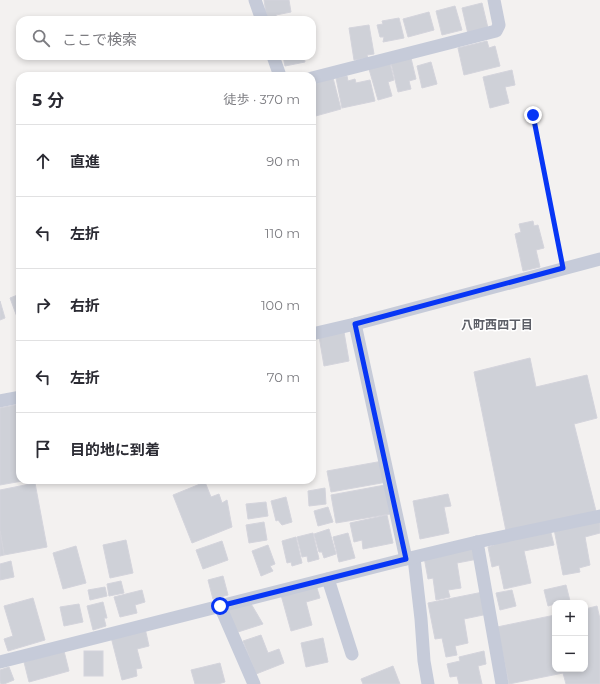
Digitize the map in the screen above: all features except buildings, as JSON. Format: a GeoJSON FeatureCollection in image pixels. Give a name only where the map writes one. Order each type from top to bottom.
{"type":"FeatureCollection","features":[{"type":"Feature","properties":{"kind":"street"},"geometry":{"type":"LineString","coordinates":[[255,0],[261,16]]}},
{"type":"Feature","properties":{"kind":"street"},"geometry":{"type":"LineString","coordinates":[[316,77],[496,31],[499,25],[494,0]]}},
{"type":"Feature","properties":{"kind":"street"},"geometry":{"type":"LineString","coordinates":[[274,60],[279,72]]}},
{"type":"Feature","properties":{"kind":"street"},"geometry":{"type":"LineString","coordinates":[[316,333],[600,258]]}},
{"type":"Feature","properties":{"kind":"street"},"geometry":{"type":"LineString","coordinates":[[355,324],[410,558],[421,619],[424,661],[428,684]]}},
{"type":"Feature","properties":{"kind":"street"},"geometry":{"type":"LineString","coordinates":[[0,401],[16,398]]}},
{"type":"Feature","properties":{"kind":"street"},"geometry":{"type":"LineString","coordinates":[[0,662],[410,558],[600,516]]}},
{"type":"Feature","properties":{"kind":"street"},"geometry":{"type":"LineString","coordinates":[[477,542],[502,684]]}},
{"type":"Feature","properties":{"kind":"street"},"geometry":{"type":"LineString","coordinates":[[328,579],[352,654]]}},
{"type":"Feature","properties":{"kind":"street"},"geometry":{"type":"LineString","coordinates":[[220,606],[254,684]]}},
{"type":"Feature","properties":{"kind":"path"},"geometry":{"type":"LineString","coordinates":[[533,115],[563,268]]}},
{"type":"Feature","properties":{"kind":"district","name":"八町西四丁目"},"geometry":{"type":"Point","coordinates":[497,324]}},
{"type":"Feature","properties":{"kind":"route"},"geometry":{"type":"LineString","coordinates":[[220,606],[406,559],[355,324],[563,268],[533,115]]}}]}
